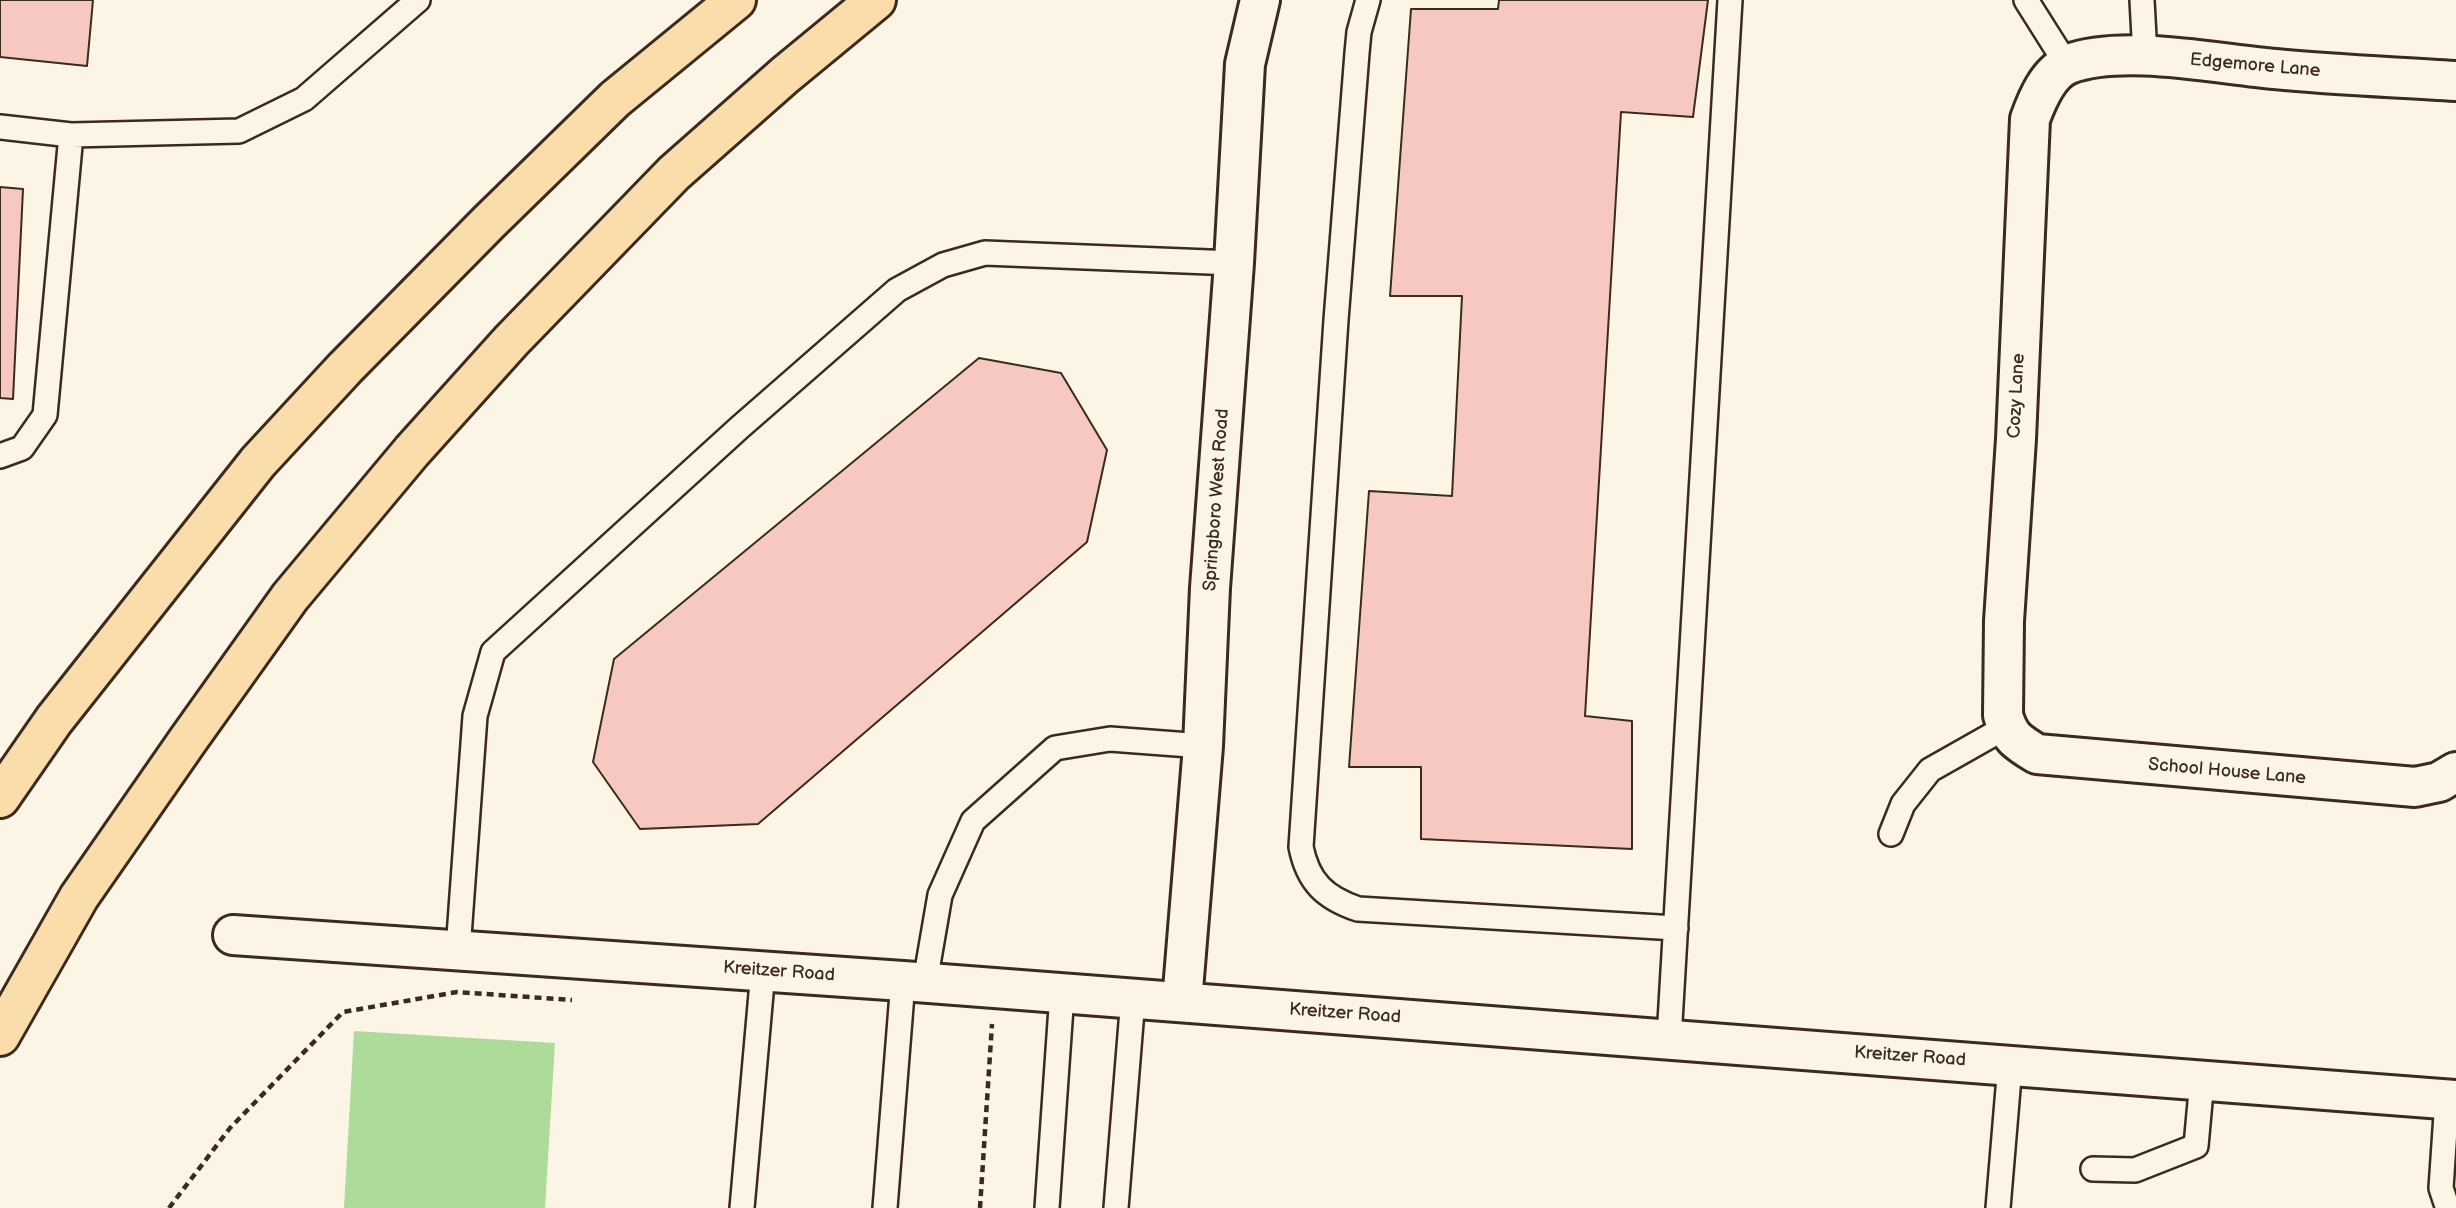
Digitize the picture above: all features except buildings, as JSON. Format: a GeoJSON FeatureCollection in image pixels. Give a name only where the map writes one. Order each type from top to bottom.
{"type":"FeatureCollection","features":[{"type":"Feature","properties":{"kind":"highway"},"geometry":{"type":"LineString","coordinates":[[0,798],[54,720],[156,589],[258,462],[293,424],[489,222],[615,99],[736,0]]}},
{"type":"Feature","properties":{"kind":"highway"},"geometry":{"type":"LineString","coordinates":[[0,1036],[79,897],[188,740],[290,597],[412,451],[511,341],[674,173],[785,75],[876,0]]}},
{"type":"Feature","properties":{"kind":"street","name":"Springboro West Road"},"geometry":{"type":"LineString","coordinates":[[1182,1002],[1203,746],[1210,588],[1234,263],[1245,64],[1260,0]]}},
{"type":"Feature","properties":{"kind":"street","name":"Edgemore Lane"},"geometry":{"type":"LineString","coordinates":[[2062,68],[2102,57],[2145,56],[2277,70],[2456,81]]}},
{"type":"Feature","properties":{"kind":"street","name":"Cozy Lane"},"geometry":{"type":"LineString","coordinates":[[2006,727],[2003,715],[2004,621],[2030,119],[2038,96],[2062,68]]}},
{"type":"Feature","properties":{"kind":"street","name":"School House Lane"},"geometry":{"type":"LineString","coordinates":[[2006,727],[2016,742],[2037,754],[2130,764],[2415,787],[2439,782],[2456,772]]}},
{"type":"Feature","properties":{"kind":"street","name":"Kreitzer Road"},"geometry":{"type":"LineString","coordinates":[[233,935],[1133,998],[2451,1100]]}},
{"type":"Feature","properties":{"kind":"lane"},"geometry":{"type":"LineString","coordinates":[[0,127],[71,135],[239,131],[304,99],[418,0]]}},
{"type":"Feature","properties":{"kind":"lane"},"geometry":{"type":"LineString","coordinates":[[1368,0],[1357,53],[1335,333],[1301,847],[1305,866],[1327,895],[1358,909],[1676,928]]}},
{"type":"Feature","properties":{"kind":"lane"},"geometry":{"type":"LineString","coordinates":[[1669,1039],[1730,0]]}},
{"type":"Feature","properties":{"kind":"lane"},"geometry":{"type":"LineString","coordinates":[[2026,0],[2062,68]]}},
{"type":"Feature","properties":{"kind":"lane"},"geometry":{"type":"LineString","coordinates":[[2142,0],[2145,56]]}},
{"type":"Feature","properties":{"kind":"lane"},"geometry":{"type":"LineString","coordinates":[[0,456],[23,448],[46,415],[71,135]]}},
{"type":"Feature","properties":{"kind":"lane"},"geometry":{"type":"LineString","coordinates":[[458,950],[475,716],[493,652],[738,428],[897,290],[943,265],[985,253],[1234,263]]}},
{"type":"Feature","properties":{"kind":"lane"},"geometry":{"type":"LineString","coordinates":[[1891,834],[1902,804],[1930,770],[2006,727]]}},
{"type":"Feature","properties":{"kind":"lane"},"geometry":{"type":"LineString","coordinates":[[886,1208],[914,982],[940,895],[973,821],[1055,748],[1110,739],[1203,746]]}},
{"type":"Feature","properties":{"kind":"lane"},"geometry":{"type":"LineString","coordinates":[[742,1208],[763,971]]}},
{"type":"Feature","properties":{"kind":"lane"},"geometry":{"type":"LineString","coordinates":[[1047,1208],[1062,993]]}},
{"type":"Feature","properties":{"kind":"lane"},"geometry":{"type":"LineString","coordinates":[[1116,1208],[1133,998]]}},
{"type":"Feature","properties":{"kind":"lane"},"geometry":{"type":"LineString","coordinates":[[1998,1208],[2010,1065]]}},
{"type":"Feature","properties":{"kind":"lane"},"geometry":{"type":"LineString","coordinates":[[2093,1169],[2135,1170],[2196,1146],[2202,1080]]}},
{"type":"Feature","properties":{"kind":"lane"},"geometry":{"type":"LineString","coordinates":[[2451,1100],[2441,1188],[2446,1203],[2451,1208]]}},
{"type":"Feature","properties":{"kind":"path"},"geometry":{"type":"LineString","coordinates":[[980,1208],[995,988]]}},
{"type":"Feature","properties":{"kind":"path"},"geometry":{"type":"LineString","coordinates":[[169,1208],[230,1128],[343,1012],[457,992],[577,1000]]}},
{"type":"Feature","properties":{"kind":"green space"},"geometry":{"type":"Polygon","coordinates":[[[354,1031],[555,1043],[545,1208],[344,1208],[354,1031]]]}}]}
